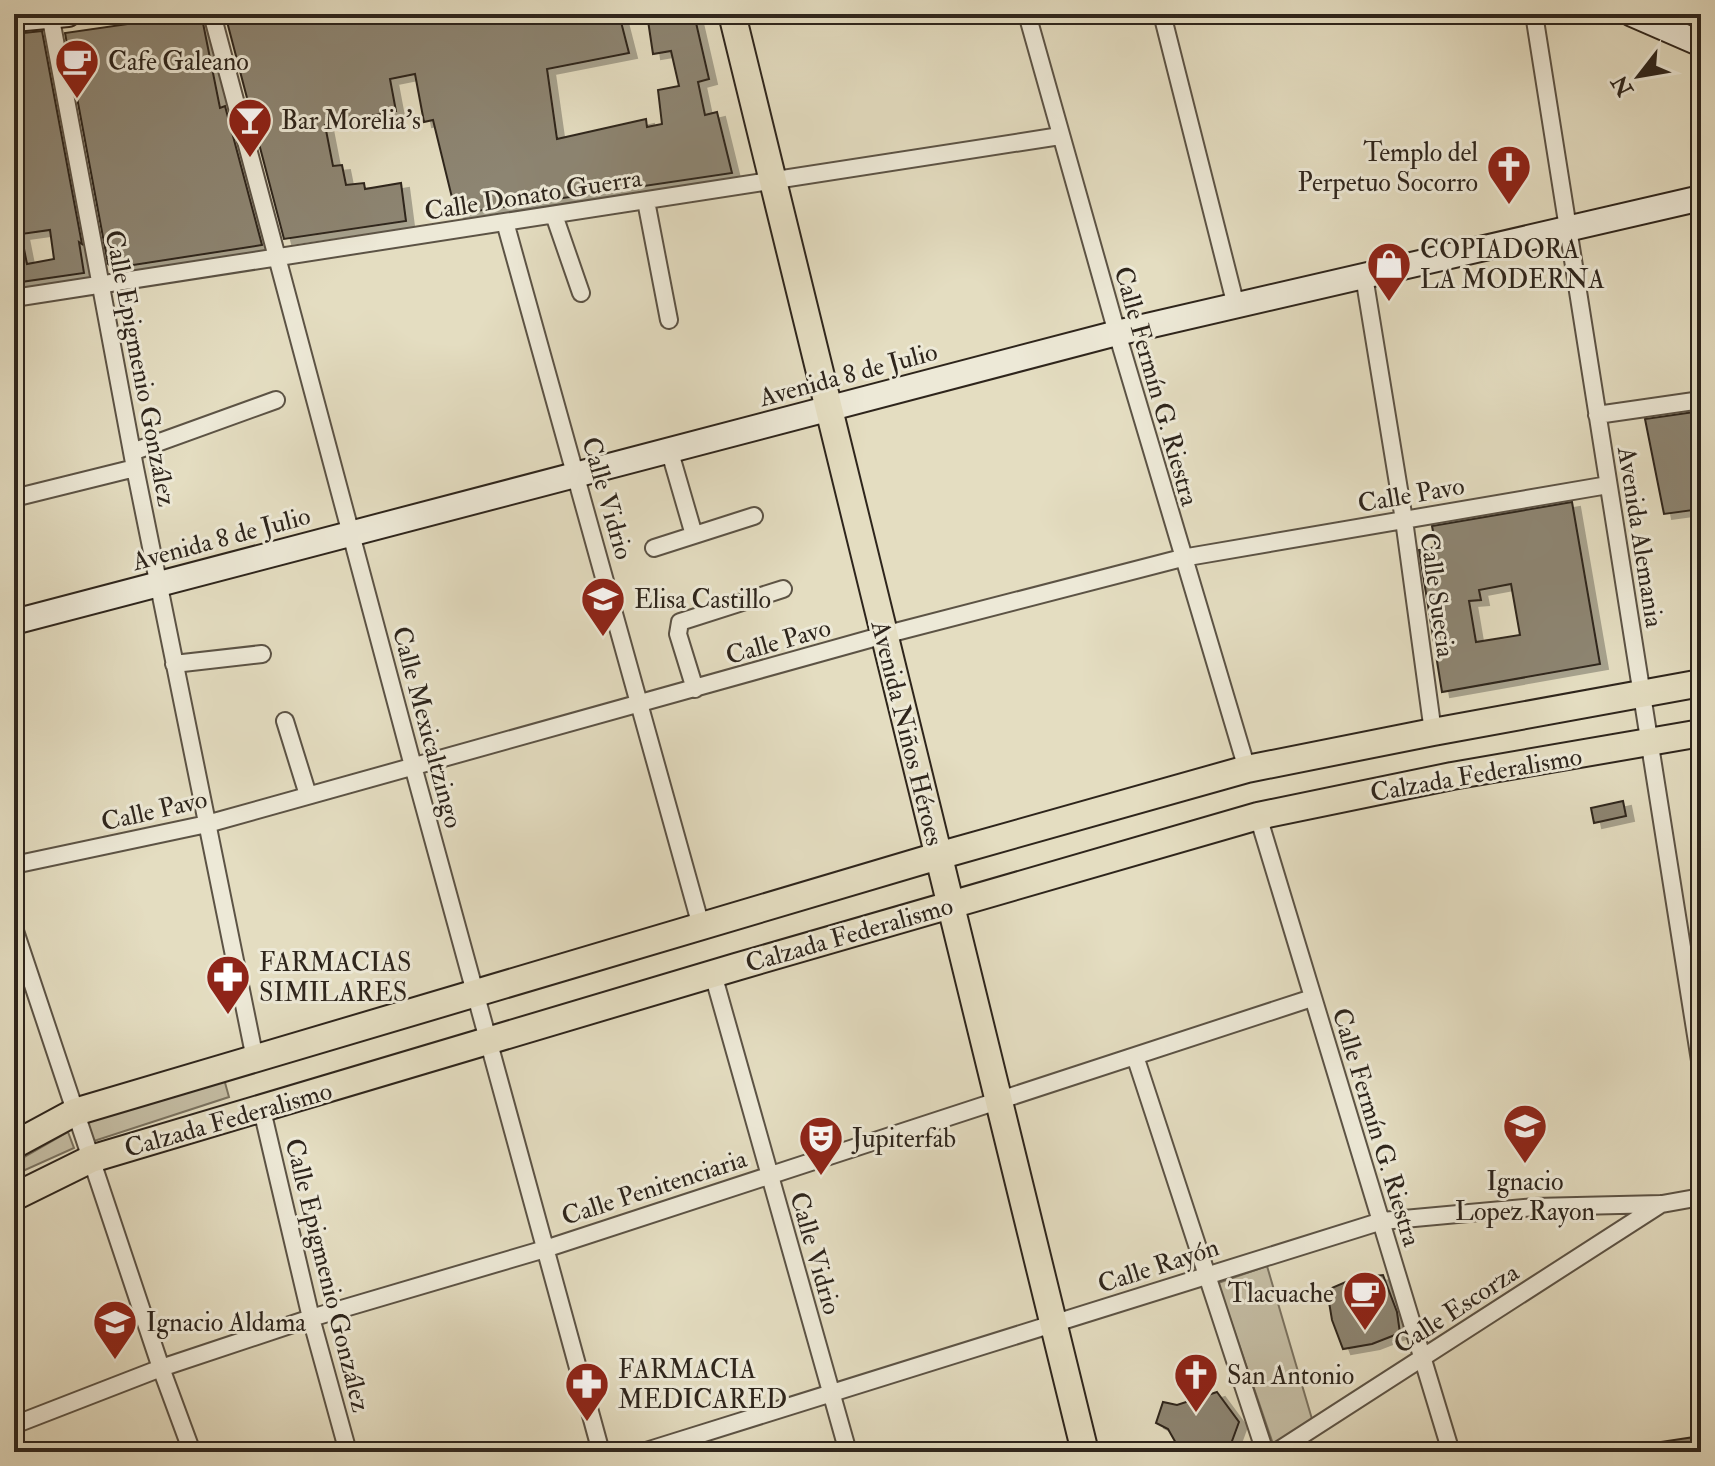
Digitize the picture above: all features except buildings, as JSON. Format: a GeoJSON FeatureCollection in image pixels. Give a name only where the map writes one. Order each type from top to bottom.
{"type":"FeatureCollection","features":[{"type":"Feature","properties":{"kind":"main road","name":"Avenida Niños Héroes"},"geometry":{"type":"LineString","coordinates":[[732,14],[1085,1452]]}},
{"type":"Feature","properties":{"kind":"main road","name":"Calzada Federalismo"},"geometry":{"type":"LineString","coordinates":[[14,1145],[68,1116],[938,856],[1247,769],[1433,732],[1642,699],[1701,683]]}},
{"type":"Feature","properties":{"kind":"main road"},"geometry":{"type":"LineString","coordinates":[[1642,699],[1701,694]]}},
{"type":"Feature","properties":{"kind":"main road","name":"Calzada Federalismo"},"geometry":{"type":"LineString","coordinates":[[14,1197],[91,1159],[1258,816],[1452,776],[1701,733]]}},
{"type":"Feature","properties":{"kind":"main road"},"geometry":{"type":"LineString","coordinates":[[14,1155],[68,1116]]}},
{"type":"Feature","properties":{"kind":"street","name":"Calle Mexicaltzingo"},"geometry":{"type":"LineString","coordinates":[[212,14],[601,1452]]}},
{"type":"Feature","properties":{"kind":"street","name":"Calle Fermín G. Riestra"},"geometry":{"type":"LineString","coordinates":[[1027,14],[1182,558],[1247,769]]}},
{"type":"Feature","properties":{"kind":"street"},"geometry":{"type":"LineString","coordinates":[[1162,14],[1236,306]]}},
{"type":"Feature","properties":{"kind":"street","name":"Avenida Alemania"},"geometry":{"type":"LineString","coordinates":[[1534,14],[1701,1067]]}},
{"type":"Feature","properties":{"kind":"street"},"geometry":{"type":"LineString","coordinates":[[1632,14],[1701,44]]}},
{"type":"Feature","properties":{"kind":"street"},"geometry":{"type":"LineString","coordinates":[[14,19],[56,15]]}},
{"type":"Feature","properties":{"kind":"street","name":"Calle Epigmenio González"},"geometry":{"type":"LineString","coordinates":[[56,15],[134,460],[255,1059]]}},
{"type":"Feature","properties":{"kind":"street","name":"Calle Donato Guerra"},"geometry":{"type":"LineString","coordinates":[[14,298],[1060,136]]}},
{"type":"Feature","properties":{"kind":"street","name":"Avenida 8 de Julio"},"geometry":{"type":"LineString","coordinates":[[14,622],[1117,333],[1701,198]]}},
{"type":"Feature","properties":{"kind":"street"},"geometry":{"type":"LineString","coordinates":[[646,201],[669,320]]}},
{"type":"Feature","properties":{"kind":"street"},"geometry":{"type":"LineString","coordinates":[[554,215],[581,293]]}},
{"type":"Feature","properties":{"kind":"street","name":"Calle Vidrio"},"geometry":{"type":"LineString","coordinates":[[505,222],[701,926]]}},
{"type":"Feature","properties":{"kind":"street","name":"Calle Suecia"},"geometry":{"type":"LineString","coordinates":[[1364,276],[1404,520],[1433,732]]}},
{"type":"Feature","properties":{"kind":"street"},"geometry":{"type":"LineString","coordinates":[[14,498],[134,460],[276,400]]}},
{"type":"Feature","properties":{"kind":"street"},"geometry":{"type":"LineString","coordinates":[[1597,415],[1701,400]]}},
{"type":"Feature","properties":{"kind":"street"},"geometry":{"type":"LineString","coordinates":[[669,449],[694,535]]}},
{"type":"Feature","properties":{"kind":"street","name":"Calle Pavo"},"geometry":{"type":"LineString","coordinates":[[14,865],[207,824],[884,635],[1182,558],[1608,485]]}},
{"type":"Feature","properties":{"kind":"street"},"geometry":{"type":"LineString","coordinates":[[654,548],[754,516]]}},
{"type":"Feature","properties":{"kind":"street"},"geometry":{"type":"LineString","coordinates":[[695,689],[678,634],[680,622],[783,589]]}},
{"type":"Feature","properties":{"kind":"street"},"geometry":{"type":"LineString","coordinates":[[174,664],[262,654]]}},
{"type":"Feature","properties":{"kind":"street"},"geometry":{"type":"LineString","coordinates":[[285,721],[308,795]]}},
{"type":"Feature","properties":{"kind":"street","name":"Calle Fermín G. Riestra"},"geometry":{"type":"LineString","coordinates":[[1258,816],[1451,1452]]}},
{"type":"Feature","properties":{"kind":"street"},"geometry":{"type":"LineString","coordinates":[[14,928],[68,1116],[91,1159],[192,1452]]}},
{"type":"Feature","properties":{"kind":"street","name":"Calle Vidrio"},"geometry":{"type":"LineString","coordinates":[[713,974],[848,1452]]}},
{"type":"Feature","properties":{"kind":"street","name":"Calle Penitenciaria"},"geometry":{"type":"LineString","coordinates":[[14,1425],[161,1368],[311,1318],[545,1249],[1312,998]]}},
{"type":"Feature","properties":{"kind":"street"},"geometry":{"type":"LineString","coordinates":[[1135,1056],[1265,1452]]}},
{"type":"Feature","properties":{"kind":"street","name":"Calle Epigmenio González"},"geometry":{"type":"LineString","coordinates":[[262,1110],[311,1318],[348,1452]]}},
{"type":"Feature","properties":{"kind":"street","name":"Calle Rayón"},"geometry":{"type":"LineString","coordinates":[[643,1452],[1382,1221],[1534,1207],[1662,1204],[1701,1197]]}},
{"type":"Feature","properties":{"kind":"street","name":"Calle Escorza"},"geometry":{"type":"LineString","coordinates":[[1276,1452],[1662,1204]]}},
{"type":"Feature","properties":{"kind":"shaded area"},"geometry":{"type":"Polygon","coordinates":[[[224,1079],[229,1097],[91,1142],[85,1123],[224,1079]]]}},
{"type":"Feature","properties":{"kind":"shaded area"},"geometry":{"type":"Polygon","coordinates":[[[68,1132],[74,1148],[14,1175],[14,1163],[68,1132]]]}},
{"type":"Feature","properties":{"kind":"shaded area"},"geometry":{"type":"Polygon","coordinates":[[[1267,1266],[1312,1419],[1273,1444],[1218,1283],[1267,1266]]]}},
{"type":"Feature","properties":{"kind":"place","name":"Cafe Galeano"},"geometry":{"type":"Point","coordinates":[77,100]}},
{"type":"Feature","properties":{"kind":"place","name":"Bar Morelia’s"},"geometry":{"type":"Point","coordinates":[250,159]}},
{"type":"Feature","properties":{"kind":"place","name":"Templo del Perpetuo Socorro"},"geometry":{"type":"Point","coordinates":[1509,206]}},
{"type":"Feature","properties":{"kind":"place","name":"COPIADORA LA MODERNA"},"geometry":{"type":"Point","coordinates":[1389,303]}},
{"type":"Feature","properties":{"kind":"place","name":"Elisa Castillo"},"geometry":{"type":"Point","coordinates":[603,638]}},
{"type":"Feature","properties":{"kind":"place","name":"FARMACIAS SIMILARES"},"geometry":{"type":"Point","coordinates":[228,1016]}},
{"type":"Feature","properties":{"kind":"place","name":"Ignacio Lopez Rayon"},"geometry":{"type":"Point","coordinates":[1525,1165]}},
{"type":"Feature","properties":{"kind":"place","name":"Jupiterfab"},"geometry":{"type":"Point","coordinates":[821,1177]}},
{"type":"Feature","properties":{"kind":"place","name":"Tlacuache"},"geometry":{"type":"Point","coordinates":[1365,1332]}},
{"type":"Feature","properties":{"kind":"place","name":"Ignacio Aldama"},"geometry":{"type":"Point","coordinates":[115,1361]}},
{"type":"Feature","properties":{"kind":"place","name":"San Antonio"},"geometry":{"type":"Point","coordinates":[1196,1414]}},
{"type":"Feature","properties":{"kind":"place","name":"FARMACIA MEDICARED"},"geometry":{"type":"Point","coordinates":[587,1423]}}]}
